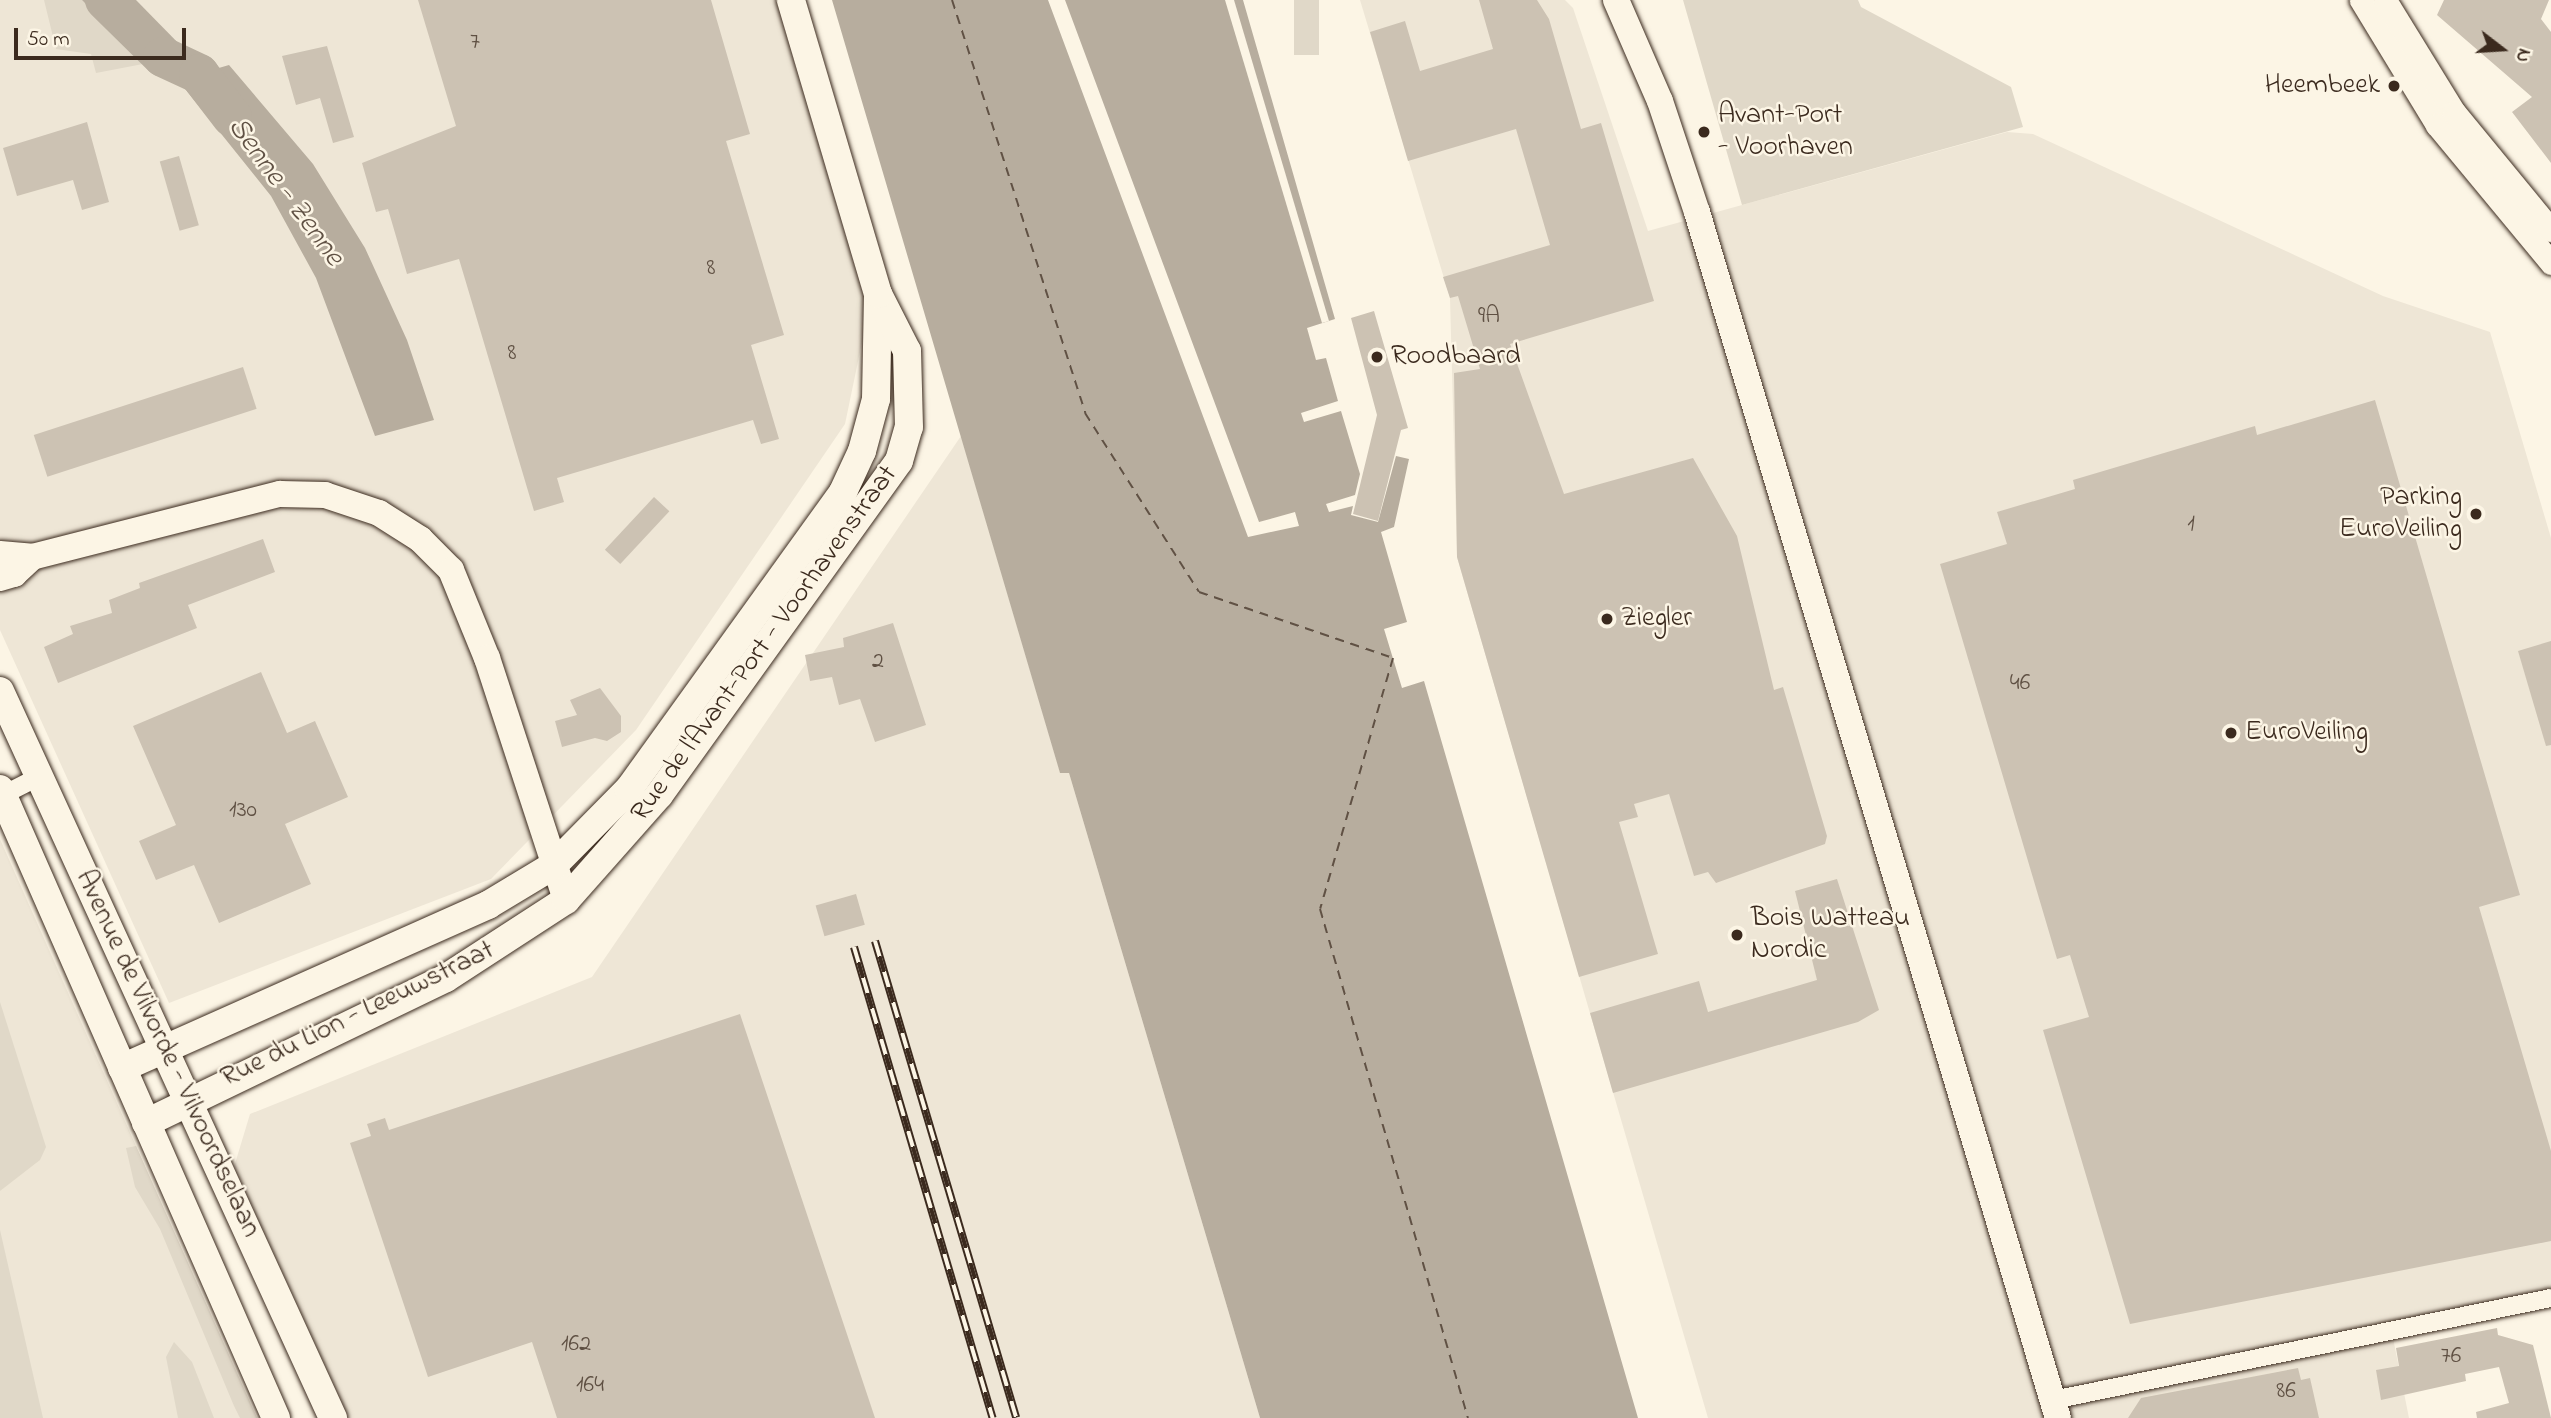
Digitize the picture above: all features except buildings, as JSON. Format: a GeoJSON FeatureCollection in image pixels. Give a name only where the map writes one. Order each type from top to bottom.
{"type":"FeatureCollection","features":[{"type":"Feature","properties":{"kind":"main road"},"geometry":{"type":"LineString","coordinates":[[791,0],[878,294]]}},
{"type":"Feature","properties":{"kind":"main road"},"geometry":{"type":"LineString","coordinates":[[1616,0],[1660,101],[1688,185],[2055,1409]]}},
{"type":"Feature","properties":{"kind":"main road","name":"Rue de l'Avant-Port - Voorhavenstraat"},"geometry":{"type":"LineString","coordinates":[[552,866],[629,789],[843,492],[862,451],[876,400],[878,294]]}},
{"type":"Feature","properties":{"kind":"main road","name":"Rue de l'Avant-Port - Voorhavenstraat"},"geometry":{"type":"LineString","coordinates":[[566,900],[659,795],[899,461],[909,427],[907,351],[878,294]]}},
{"type":"Feature","properties":{"kind":"main road"},"geometry":{"type":"LineString","coordinates":[[1,569],[32,557],[280,494],[325,495],[379,513],[420,539],[451,569],[488,658],[552,866],[566,900]]}},
{"type":"Feature","properties":{"kind":"main road","name":"Avenue de Vilvorde - Vilvoordselaan"},"geometry":{"type":"LineString","coordinates":[[0,691],[191,1100],[333,1418]]}},
{"type":"Feature","properties":{"kind":"main road","name":"Avenue de Vilvorde - Vilvoordselaan"},"geometry":{"type":"LineString","coordinates":[[1,792],[276,1418]]}},
{"type":"Feature","properties":{"kind":"main road","name":"Rue du Lion - Leeuwstraat"},"geometry":{"type":"LineString","coordinates":[[122,1068],[488,905],[552,866]]}},
{"type":"Feature","properties":{"kind":"main road","name":"Rue du Lion - Leeuwstraat"},"geometry":{"type":"LineString","coordinates":[[146,1123],[446,978],[566,900]]}},
{"type":"Feature","properties":{"kind":"street"},"geometry":{"type":"LineString","coordinates":[[2361,0],[2437,125],[2551,263]]}},
{"type":"Feature","properties":{"kind":"street"},"geometry":{"type":"LineString","coordinates":[[2385,0],[2454,112],[2551,230]]}},
{"type":"Feature","properties":{"kind":"street"},"geometry":{"type":"LineString","coordinates":[[1,792],[38,777]]}},
{"type":"Feature","properties":{"kind":"street"},"geometry":{"type":"LineString","coordinates":[[2055,1409],[2551,1298]]}},
{"type":"Feature","properties":{"kind":"shaded area"},"geometry":{"type":"Polygon","coordinates":[[[0,0],[785,0],[872,294],[845,424],[636,730],[491,879],[169,1003],[0,630],[0,0]]]}},
{"type":"Feature","properties":{"kind":"shaded area"},"geometry":{"type":"Polygon","coordinates":[[[44,0],[82,0],[143,64],[96,73],[91,54],[56,49],[44,0]]]}},
{"type":"Feature","properties":{"kind":"shaded area"},"geometry":{"type":"Polygon","coordinates":[[[1294,0],[1319,0],[1319,55],[1294,55],[1294,0]]]}},
{"type":"Feature","properties":{"kind":"shaded area"},"geometry":{"type":"Polygon","coordinates":[[[1360,0],[1565,0],[1573,8],[1648,231],[2007,132],[2033,134],[2383,296],[2490,332],[2551,538],[2551,1296],[2391,1328],[2409,1418],[1708,1418],[1457,557],[1450,298],[1360,0]]]}},
{"type":"Feature","properties":{"kind":"shaded area"},"geometry":{"type":"Polygon","coordinates":[[[1683,0],[1858,0],[1861,7],[2011,87],[2023,127],[1742,205],[1683,0]]]}},
{"type":"Feature","properties":{"kind":"shaded area"},"geometry":{"type":"Polygon","coordinates":[[[961,436],[1060,772],[1069,773],[1260,1418],[349,1418],[234,1167],[250,1114],[592,977],[961,436]]]}},
{"type":"Feature","properties":{"kind":"shaded area"},"geometry":{"type":"Polygon","coordinates":[[[0,839],[136,1146],[257,1418],[0,1418],[0,839]]]}},
{"type":"Feature","properties":{"kind":"shaded area"},"geometry":{"type":"Polygon","coordinates":[[[0,1002],[46,1147],[40,1160],[0,1191],[0,1002]]]}},
{"type":"Feature","properties":{"kind":"shaded area"},"geometry":{"type":"Polygon","coordinates":[[[136,1146],[257,1418],[240,1418],[160,1229],[135,1187],[126,1148],[136,1146]]]}},
{"type":"Feature","properties":{"kind":"shaded area"},"geometry":{"type":"Polygon","coordinates":[[[0,1230],[43,1418],[0,1418],[0,1230]]]}},
{"type":"Feature","properties":{"kind":"shaded area"},"geometry":{"type":"Polygon","coordinates":[[[174,1342],[192,1362],[214,1418],[178,1418],[166,1357],[174,1342]]]}},
{"type":"Feature","properties":{"kind":"water"},"geometry":{"type":"Polygon","coordinates":[[[82,0],[136,0],[184,49],[143,64],[82,0]]]}},
{"type":"Feature","properties":{"kind":"water"},"geometry":{"type":"Polygon","coordinates":[[[832,0],[1243,0],[1335,319],[1307,328],[1316,360],[1326,358],[1338,401],[1301,413],[1304,422],[1341,411],[1360,474],[1355,495],[1326,504],[1329,512],[1353,506],[1351,515],[1378,522],[1396,456],[1409,459],[1394,527],[1381,532],[1407,622],[1384,629],[1402,688],[1424,681],[1638,1418],[1260,1418],[1069,773],[1060,773],[832,0]]]}},
{"type":"Feature","properties":{"kind":"water"},"geometry":{"type":"Polygon","coordinates":[[[229,65],[313,164],[365,248],[407,340],[434,420],[375,436],[316,278],[271,196],[178,80],[229,65]]]}},
{"type":"Feature","properties":{"kind":"pier"},"geometry":{"type":"Polygon","coordinates":[[[1048,0],[1065,0],[1259,522],[1295,512],[1299,526],[1248,537],[1048,0]]]}},
{"type":"Feature","properties":{"kind":"pier"},"geometry":{"type":"Polygon","coordinates":[[[1225,0],[1234,0],[1329,321],[1322,323],[1225,0]]]}},
{"type":"Feature","properties":{"kind":"waterway","name":"Senne - Zenne"},"geometry":{"type":"LineString","coordinates":[[105,0],[163,57],[199,74],[232,117]]}},
{"type":"Feature","properties":{"kind":"ferry route"},"geometry":{"type":"LineString","coordinates":[[952,0],[1085,413],[1199,592],[1393,658],[1320,909],[1468,1418]]}},
{"type":"Feature","properties":{"kind":"railway"},"geometry":{"type":"LineString","coordinates":[[875,941],[1016,1418]]}},
{"type":"Feature","properties":{"kind":"railway"},"geometry":{"type":"LineString","coordinates":[[854,947],[993,1418]]}},
{"type":"Feature","properties":{"kind":"place","name":"Heembeek"},"geometry":{"type":"Point","coordinates":[2394,86]}},
{"type":"Feature","properties":{"kind":"place","name":"Avant-Port - Voorhaven"},"geometry":{"type":"Point","coordinates":[1704,132]}},
{"type":"Feature","properties":{"kind":"place","name":"Roodbaard"},"geometry":{"type":"Point","coordinates":[1377,357]}},
{"type":"Feature","properties":{"kind":"place","name":"Parking EuroVeiling"},"geometry":{"type":"Point","coordinates":[2476,514]}},
{"type":"Feature","properties":{"kind":"place","name":"Ziegler"},"geometry":{"type":"Point","coordinates":[1607,619]}},
{"type":"Feature","properties":{"kind":"place","name":"EuroVeiling"},"geometry":{"type":"Point","coordinates":[2231,733]}},
{"type":"Feature","properties":{"kind":"place","name":"Bois Watteau Nordic"},"geometry":{"type":"Point","coordinates":[1737,935]}}]}
